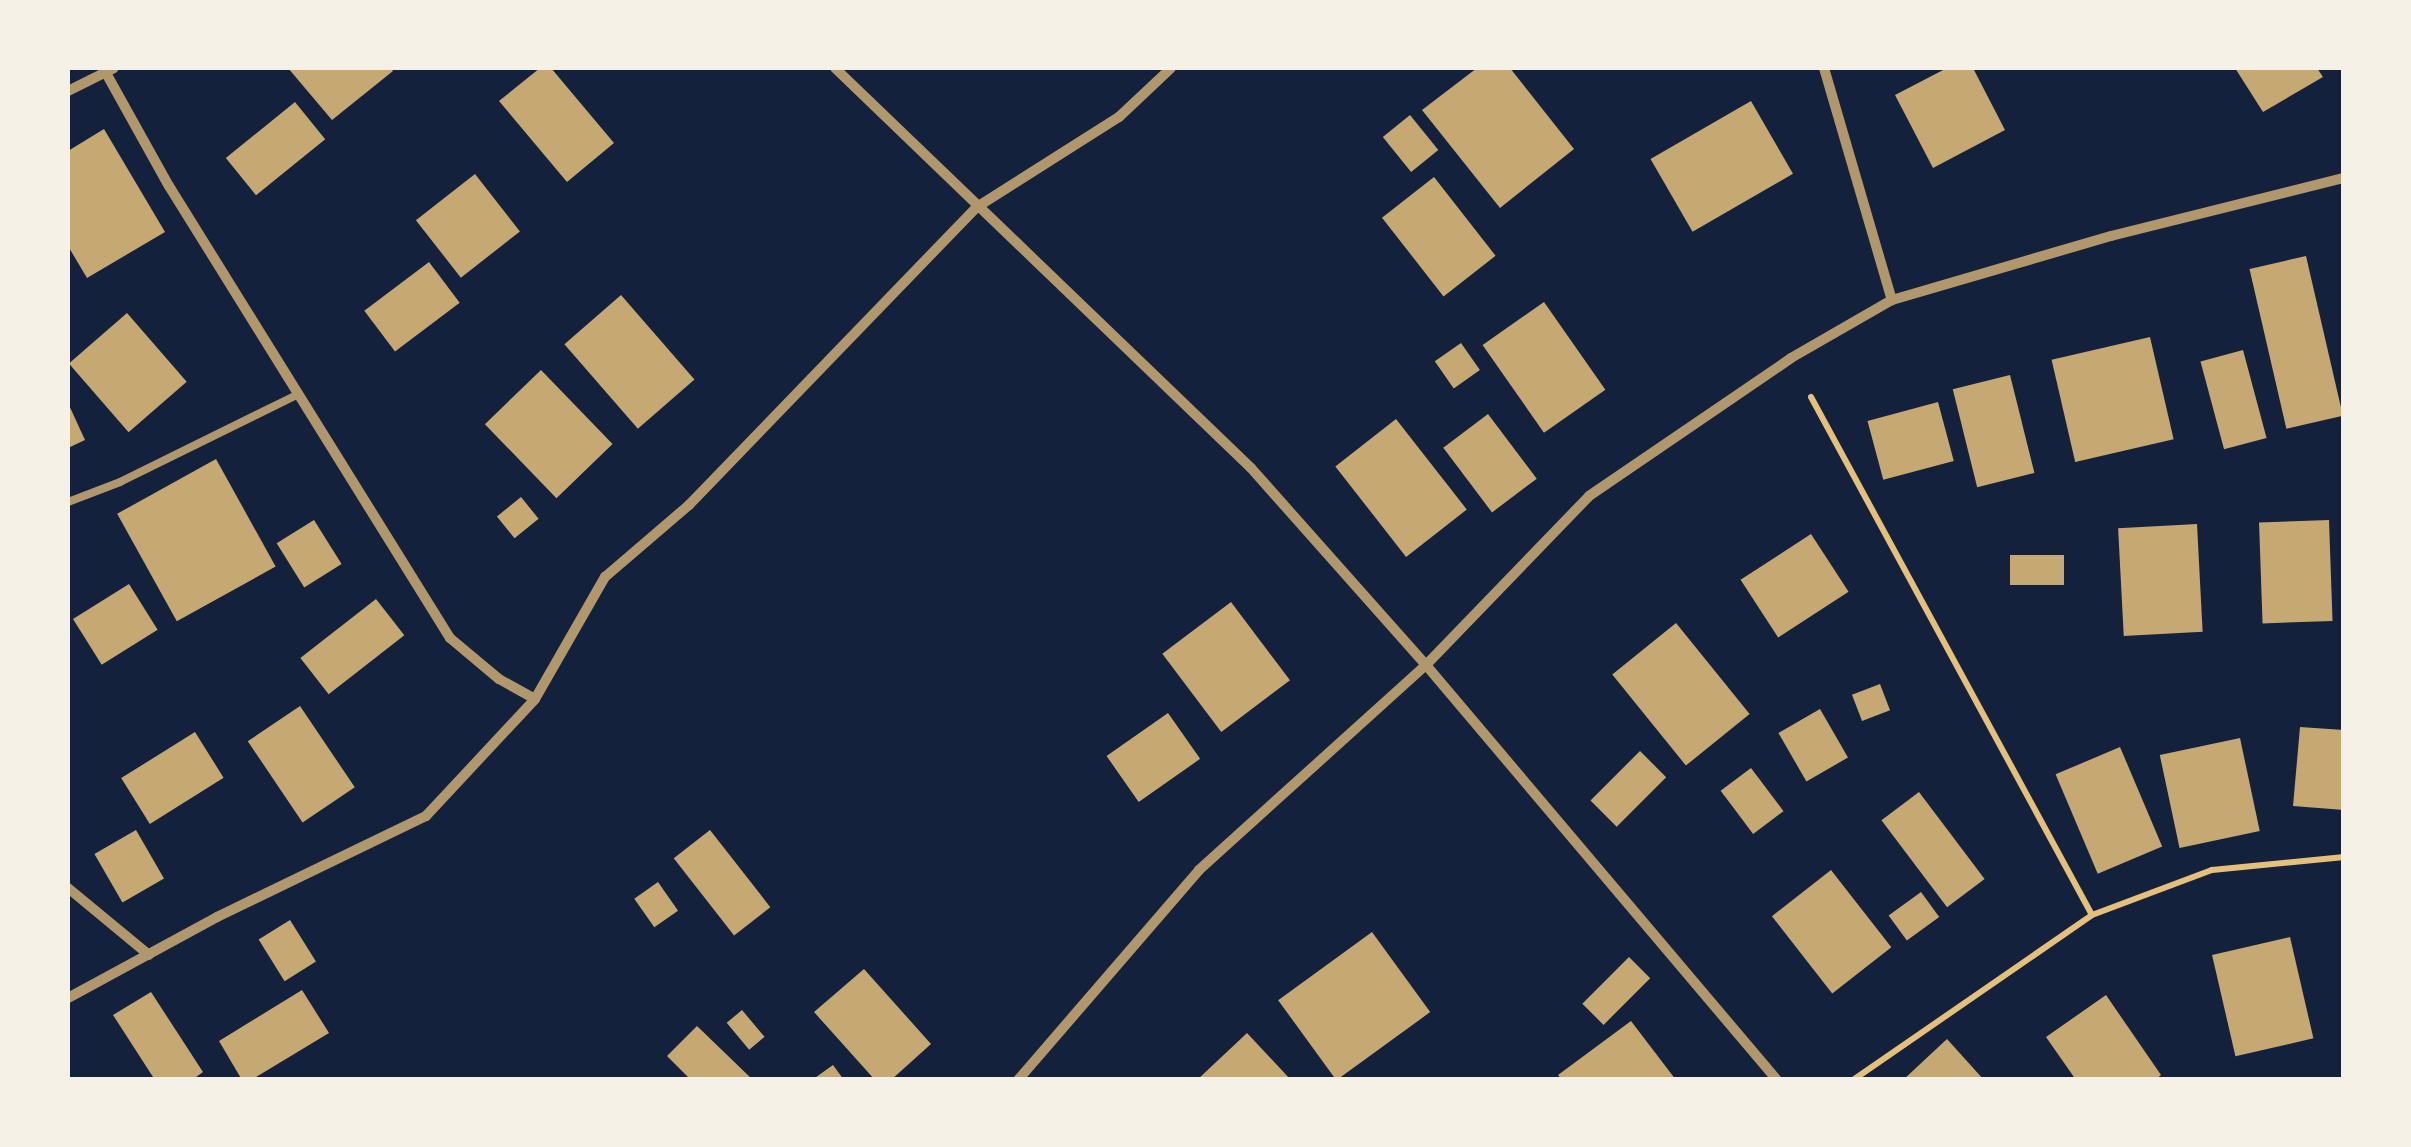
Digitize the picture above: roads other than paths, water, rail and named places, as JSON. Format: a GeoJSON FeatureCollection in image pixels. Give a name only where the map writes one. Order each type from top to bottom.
{"type":"FeatureCollection","features":[{"type":"Feature","properties":{"kind":"street"},"geometry":{"type":"LineString","coordinates":[[835,68],[1251,468],[1426,665],[1777,1080]]}},
{"type":"Feature","properties":{"kind":"street"},"geometry":{"type":"LineString","coordinates":[[68,998],[426,816],[535,699],[605,576],[688,505],[977,207],[1119,118],[1172,68]]}},
{"type":"Feature","properties":{"kind":"street"},"geometry":{"type":"LineString","coordinates":[[1824,68],[1892,300]]}},
{"type":"Feature","properties":{"kind":"street"},"geometry":{"type":"LineString","coordinates":[[68,91],[110,70],[298,395],[450,638],[499,679],[535,699]]}},
{"type":"Feature","properties":{"kind":"street"},"geometry":{"type":"LineString","coordinates":[[1018,1080],[1199,870],[1426,665],[1589,496],[1791,358],[1892,300],[2111,236],[2344,178]]}},
{"type":"Feature","properties":{"kind":"street"},"geometry":{"type":"LineString","coordinates":[[68,888],[149,955]]}},
{"type":"Feature","properties":{"kind":"lane"},"geometry":{"type":"LineString","coordinates":[[68,502],[120,482],[298,395]]}}]}
